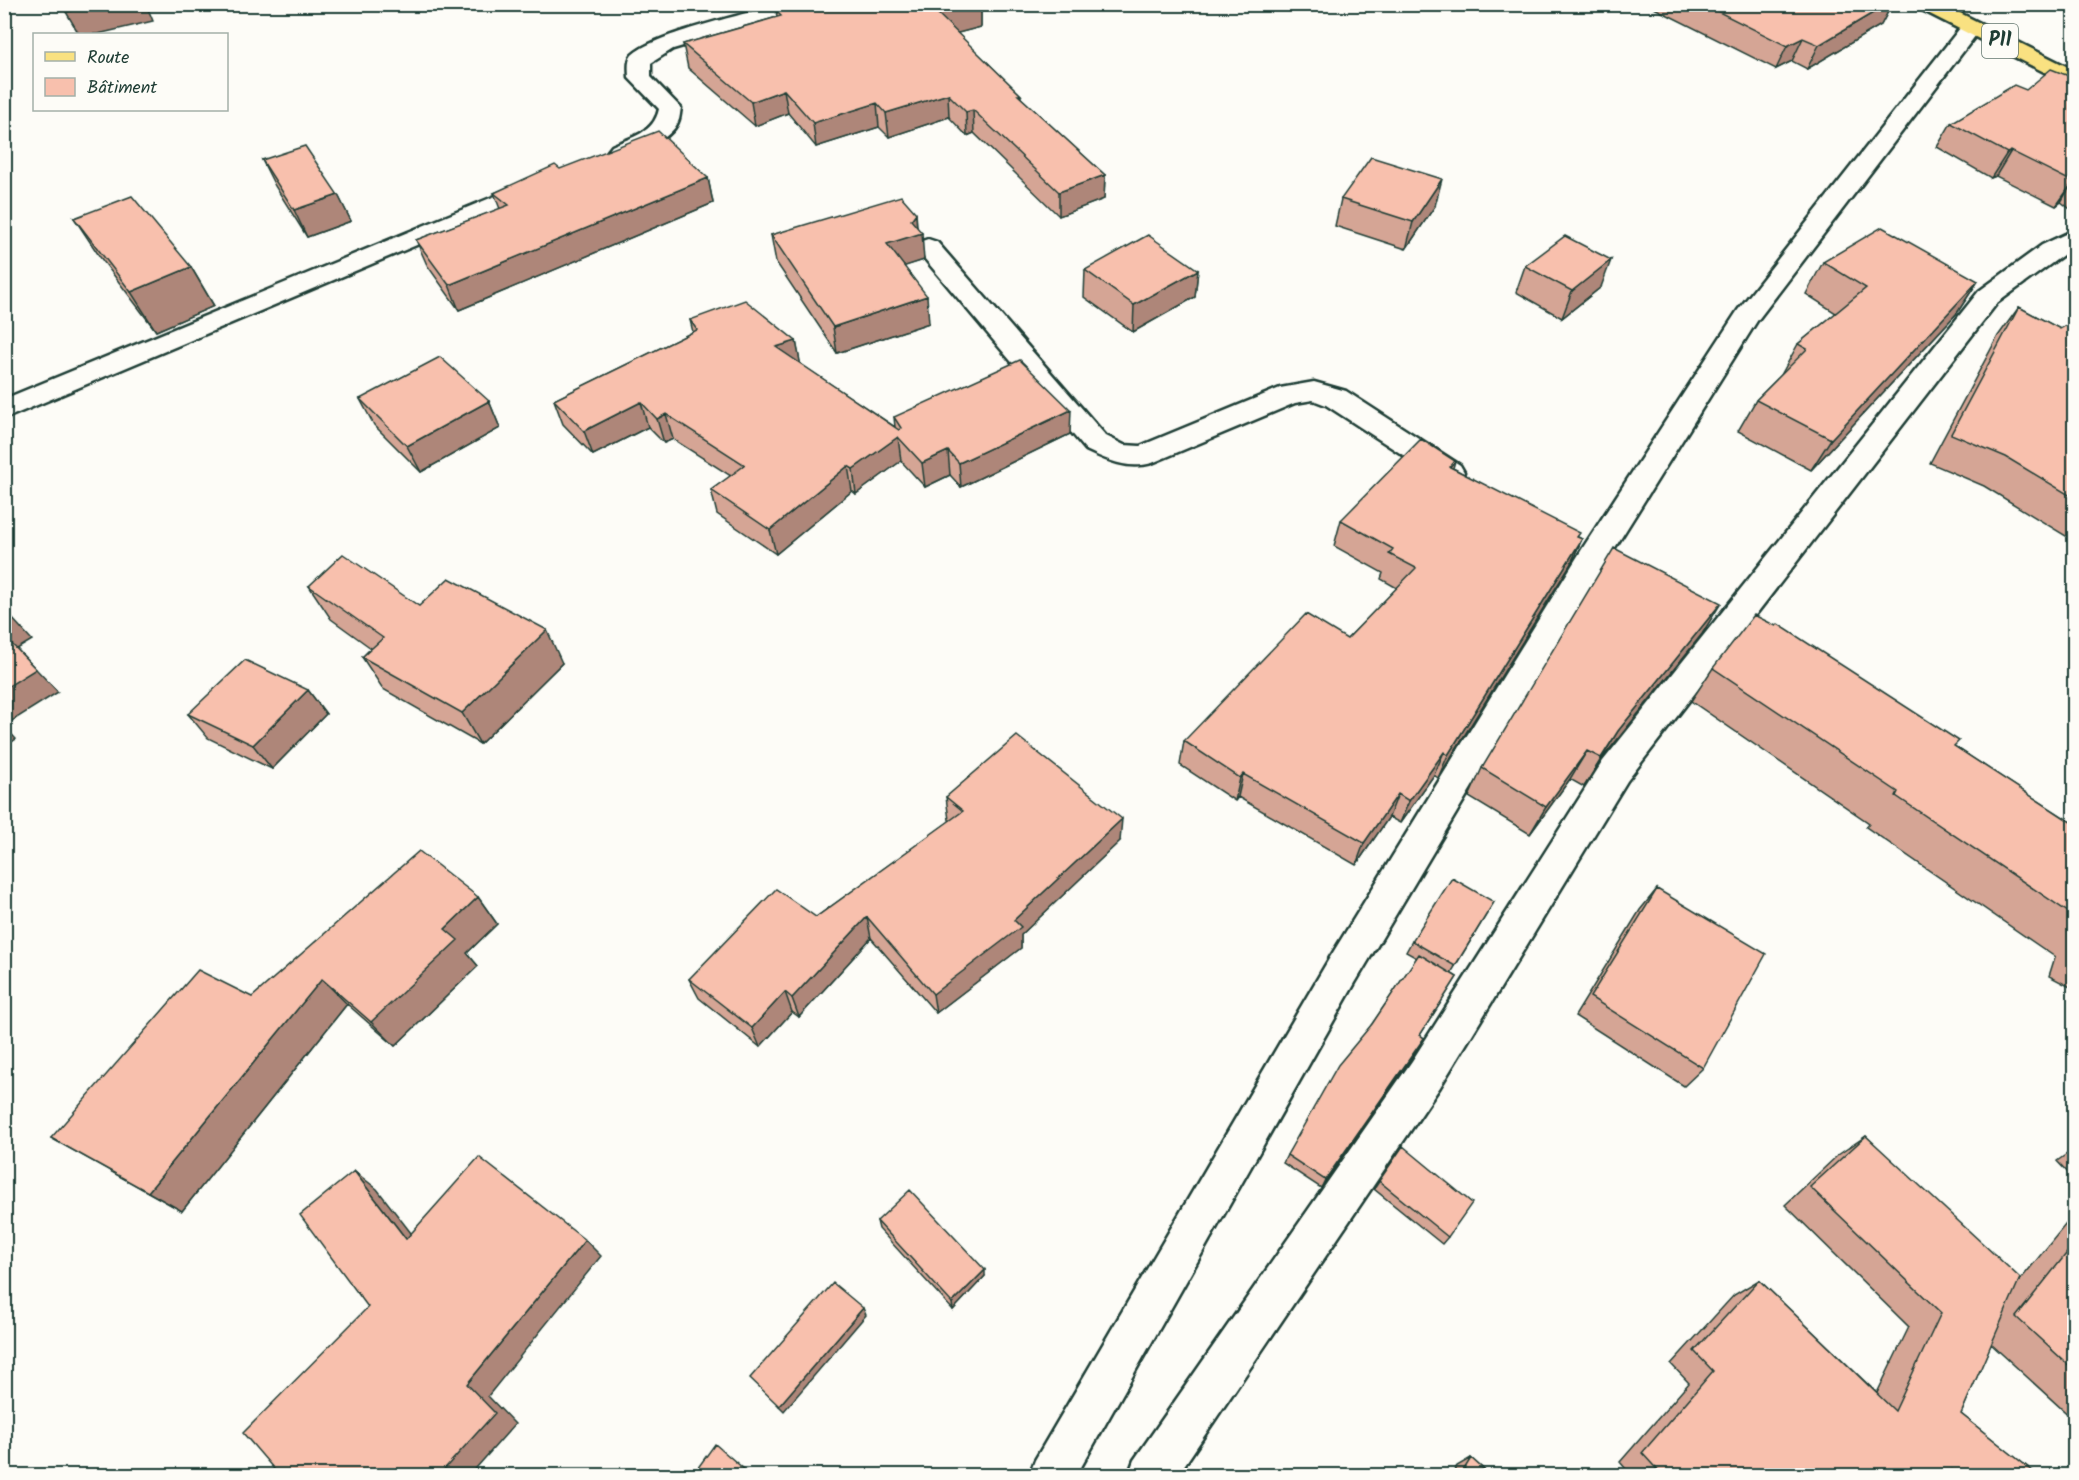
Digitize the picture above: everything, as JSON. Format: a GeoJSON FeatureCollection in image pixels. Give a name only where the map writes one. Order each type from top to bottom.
{"type":"FeatureCollection","features":[{"type":"Feature","properties":{"kind":"main road","name":"P11"},"geometry":{"type":"LineString","coordinates":[[1925,4],[2074,78]]}},
{"type":"Feature","properties":{"kind":"street"},"geometry":{"type":"LineString","coordinates":[[600,159],[654,136],[667,123],[670,108],[640,78],[640,60],[665,44],[803,4]]}},
{"type":"Feature","properties":{"kind":"street"},"geometry":{"type":"LineString","coordinates":[[1051,1476],[1585,549],[1747,316],[1971,27]]}},
{"type":"Feature","properties":{"kind":"street"},"geometry":{"type":"LineString","coordinates":[[4,410],[556,177]]}},
{"type":"Feature","properties":{"kind":"street"},"geometry":{"type":"LineString","coordinates":[[1150,1476],[1426,1074],[1615,771],[1988,297],[2051,250],[2074,237]]}},
{"type":"Feature","properties":{"kind":"street"},"geometry":{"type":"LineString","coordinates":[[928,248],[1096,443],[1119,454],[1142,456],[1290,394],[1314,391],[1336,398],[1473,487]]}},
{"type":"Feature","properties":{"kind":"building"},"geometry":{"type":"Polygon","coordinates":[[[63,4],[99,4],[66,12],[63,4]]]}},
{"type":"Feature","properties":{"kind":"building"},"geometry":{"type":"Polygon","coordinates":[[[800,4],[977,4],[938,14],[1021,95],[1018,95],[1105,175],[1059,192],[973,110],[966,112],[948,94],[886,113],[877,103],[813,123],[784,90],[751,102],[683,44],[781,16],[776,11],[800,4]]]}},
{"type":"Feature","properties":{"kind":"building"},"geometry":{"type":"Polygon","coordinates":[[[1703,4],[1888,4],[1819,45],[1803,38],[1787,46],[1703,4]]]}},
{"type":"Feature","properties":{"kind":"building"},"geometry":{"type":"Polygon","coordinates":[[[2051,69],[2074,78],[2073,182],[2011,151],[2007,153],[1951,123],[2014,85],[2026,90],[2051,69]]]}},
{"type":"Feature","properties":{"kind":"building"},"geometry":{"type":"Polygon","coordinates":[[[658,131],[708,178],[449,285],[416,240],[509,205],[494,193],[555,165],[560,169],[658,131]]]}},
{"type":"Feature","properties":{"kind":"building"},"geometry":{"type":"Polygon","coordinates":[[[305,146],[338,195],[294,210],[262,160],[305,146]]]}},
{"type":"Feature","properties":{"kind":"building"},"geometry":{"type":"Polygon","coordinates":[[[1371,157],[1442,179],[1413,222],[1341,199],[1371,157]]]}},
{"type":"Feature","properties":{"kind":"building"},"geometry":{"type":"Polygon","coordinates":[[[132,196],[191,267],[131,292],[74,218],[132,196]]]}},
{"type":"Feature","properties":{"kind":"building"},"geometry":{"type":"Polygon","coordinates":[[[901,196],[916,213],[911,220],[922,233],[887,244],[927,296],[833,327],[771,235],[901,196]]]}},
{"type":"Feature","properties":{"kind":"building"},"geometry":{"type":"Polygon","coordinates":[[[1882,227],[1978,281],[1831,439],[1756,400],[1807,349],[1798,344],[1866,288],[1823,262],[1882,227]]]}},
{"type":"Feature","properties":{"kind":"building"},"geometry":{"type":"Polygon","coordinates":[[[1148,235],[1198,270],[1134,305],[1085,270],[1148,235]]]}},
{"type":"Feature","properties":{"kind":"building"},"geometry":{"type":"Polygon","coordinates":[[[1565,236],[1611,260],[1572,291],[1525,266],[1565,236]]]}},
{"type":"Feature","properties":{"kind":"building"},"geometry":{"type":"Polygon","coordinates":[[[745,300],[796,341],[776,347],[899,430],[901,428],[894,417],[1020,360],[1071,410],[959,463],[948,451],[922,463],[898,437],[853,469],[848,466],[770,530],[711,490],[745,465],[666,414],[657,419],[641,402],[584,431],[554,400],[697,330],[690,320],[745,300]]]}},
{"type":"Feature","properties":{"kind":"building"},"geometry":{"type":"Polygon","coordinates":[[[2019,307],[2060,329],[2074,321],[2074,498],[2006,457],[1951,434],[2019,307]]]}},
{"type":"Feature","properties":{"kind":"building"},"geometry":{"type":"Polygon","coordinates":[[[440,357],[489,401],[407,446],[360,399],[440,357]]]}},
{"type":"Feature","properties":{"kind":"building"},"geometry":{"type":"Polygon","coordinates":[[[1421,439],[1455,461],[1450,467],[1580,533],[1577,537],[1582,539],[1448,755],[1444,752],[1409,801],[1398,794],[1364,843],[1243,774],[1240,778],[1184,741],[1306,614],[1347,639],[1416,568],[1389,554],[1393,549],[1341,520],[1421,439]]]}},
{"type":"Feature","properties":{"kind":"building"},"geometry":{"type":"Polygon","coordinates":[[[1614,548],[1721,603],[1618,731],[1601,758],[1587,751],[1546,807],[1482,768],[1614,548]]]}},
{"type":"Feature","properties":{"kind":"building"},"geometry":{"type":"Polygon","coordinates":[[[343,554],[419,606],[449,578],[547,630],[462,713],[362,657],[383,638],[309,586],[343,554]]]}},
{"type":"Feature","properties":{"kind":"building"},"geometry":{"type":"Polygon","coordinates":[[[4,611],[11,617],[4,621],[4,611]]]}},
{"type":"Feature","properties":{"kind":"building"},"geometry":{"type":"Polygon","coordinates":[[[1754,615],[1776,626],[1778,624],[1959,741],[1954,746],[2074,824],[2074,916],[1896,796],[1898,792],[1713,668],[1754,615]]]}},
{"type":"Feature","properties":{"kind":"building"},"geometry":{"type":"Polygon","coordinates":[[[4,636],[36,669],[4,689],[4,636]]]}},
{"type":"Feature","properties":{"kind":"building"},"geometry":{"type":"Polygon","coordinates":[[[245,660],[308,690],[253,745],[188,714],[245,660]]]}},
{"type":"Feature","properties":{"kind":"building"},"geometry":{"type":"Polygon","coordinates":[[[1017,736],[1122,819],[1014,920],[1021,927],[933,994],[867,917],[792,998],[785,992],[752,1028],[689,979],[776,889],[816,917],[963,811],[946,797],[1017,736]]]}},
{"type":"Feature","properties":{"kind":"building"},"geometry":{"type":"Polygon","coordinates":[[[419,851],[478,897],[445,929],[458,940],[371,1022],[322,979],[148,1192],[51,1138],[198,970],[252,997],[419,851]]]}},
{"type":"Feature","properties":{"kind":"building"},"geometry":{"type":"Polygon","coordinates":[[[1452,878],[1494,902],[1455,966],[1412,941],[1452,878]]]}},
{"type":"Feature","properties":{"kind":"building"},"geometry":{"type":"Polygon","coordinates":[[[1657,889],[1766,954],[1703,1068],[1590,997],[1657,889]]]}},
{"type":"Feature","properties":{"kind":"building"},"geometry":{"type":"Polygon","coordinates":[[[1419,954],[1457,977],[1420,1035],[1424,1038],[1325,1180],[1287,1155],[1338,1065],[1372,1024],[1419,954]]]}},
{"type":"Feature","properties":{"kind":"building"},"geometry":{"type":"Polygon","coordinates":[[[1866,1136],[2020,1278],[1961,1414],[2039,1476],[1958,1476],[1952,1470],[1948,1476],[1663,1476],[1642,1453],[1713,1371],[1694,1351],[1759,1280],[1895,1411],[1941,1313],[1810,1187],[1866,1136]]]}},
{"type":"Feature","properties":{"kind":"building"},"geometry":{"type":"Polygon","coordinates":[[[1403,1146],[1472,1203],[1448,1237],[1379,1181],[1403,1146]]]}},
{"type":"Feature","properties":{"kind":"building"},"geometry":{"type":"Polygon","coordinates":[[[479,1157],[585,1240],[467,1384],[495,1413],[438,1476],[280,1476],[243,1433],[368,1307],[300,1215],[354,1171],[406,1239],[479,1157]]]}},
{"type":"Feature","properties":{"kind":"building"},"geometry":{"type":"Polygon","coordinates":[[[910,1190],[985,1270],[952,1303],[877,1221],[910,1190]]]}},
{"type":"Feature","properties":{"kind":"building"},"geometry":{"type":"Polygon","coordinates":[[[2074,1244],[2074,1370],[2016,1317],[2074,1244]]]}},
{"type":"Feature","properties":{"kind":"building"},"geometry":{"type":"Polygon","coordinates":[[[833,1283],[863,1308],[779,1406],[750,1378],[833,1283]]]}},
{"type":"Feature","properties":{"kind":"building"},"geometry":{"type":"Polygon","coordinates":[[[715,1444],[752,1476],[692,1476],[715,1444]]]}},
{"type":"Feature","properties":{"kind":"building"},"geometry":{"type":"Polygon","coordinates":[[[1471,1458],[1491,1476],[1460,1476],[1471,1458]]]}}]}
